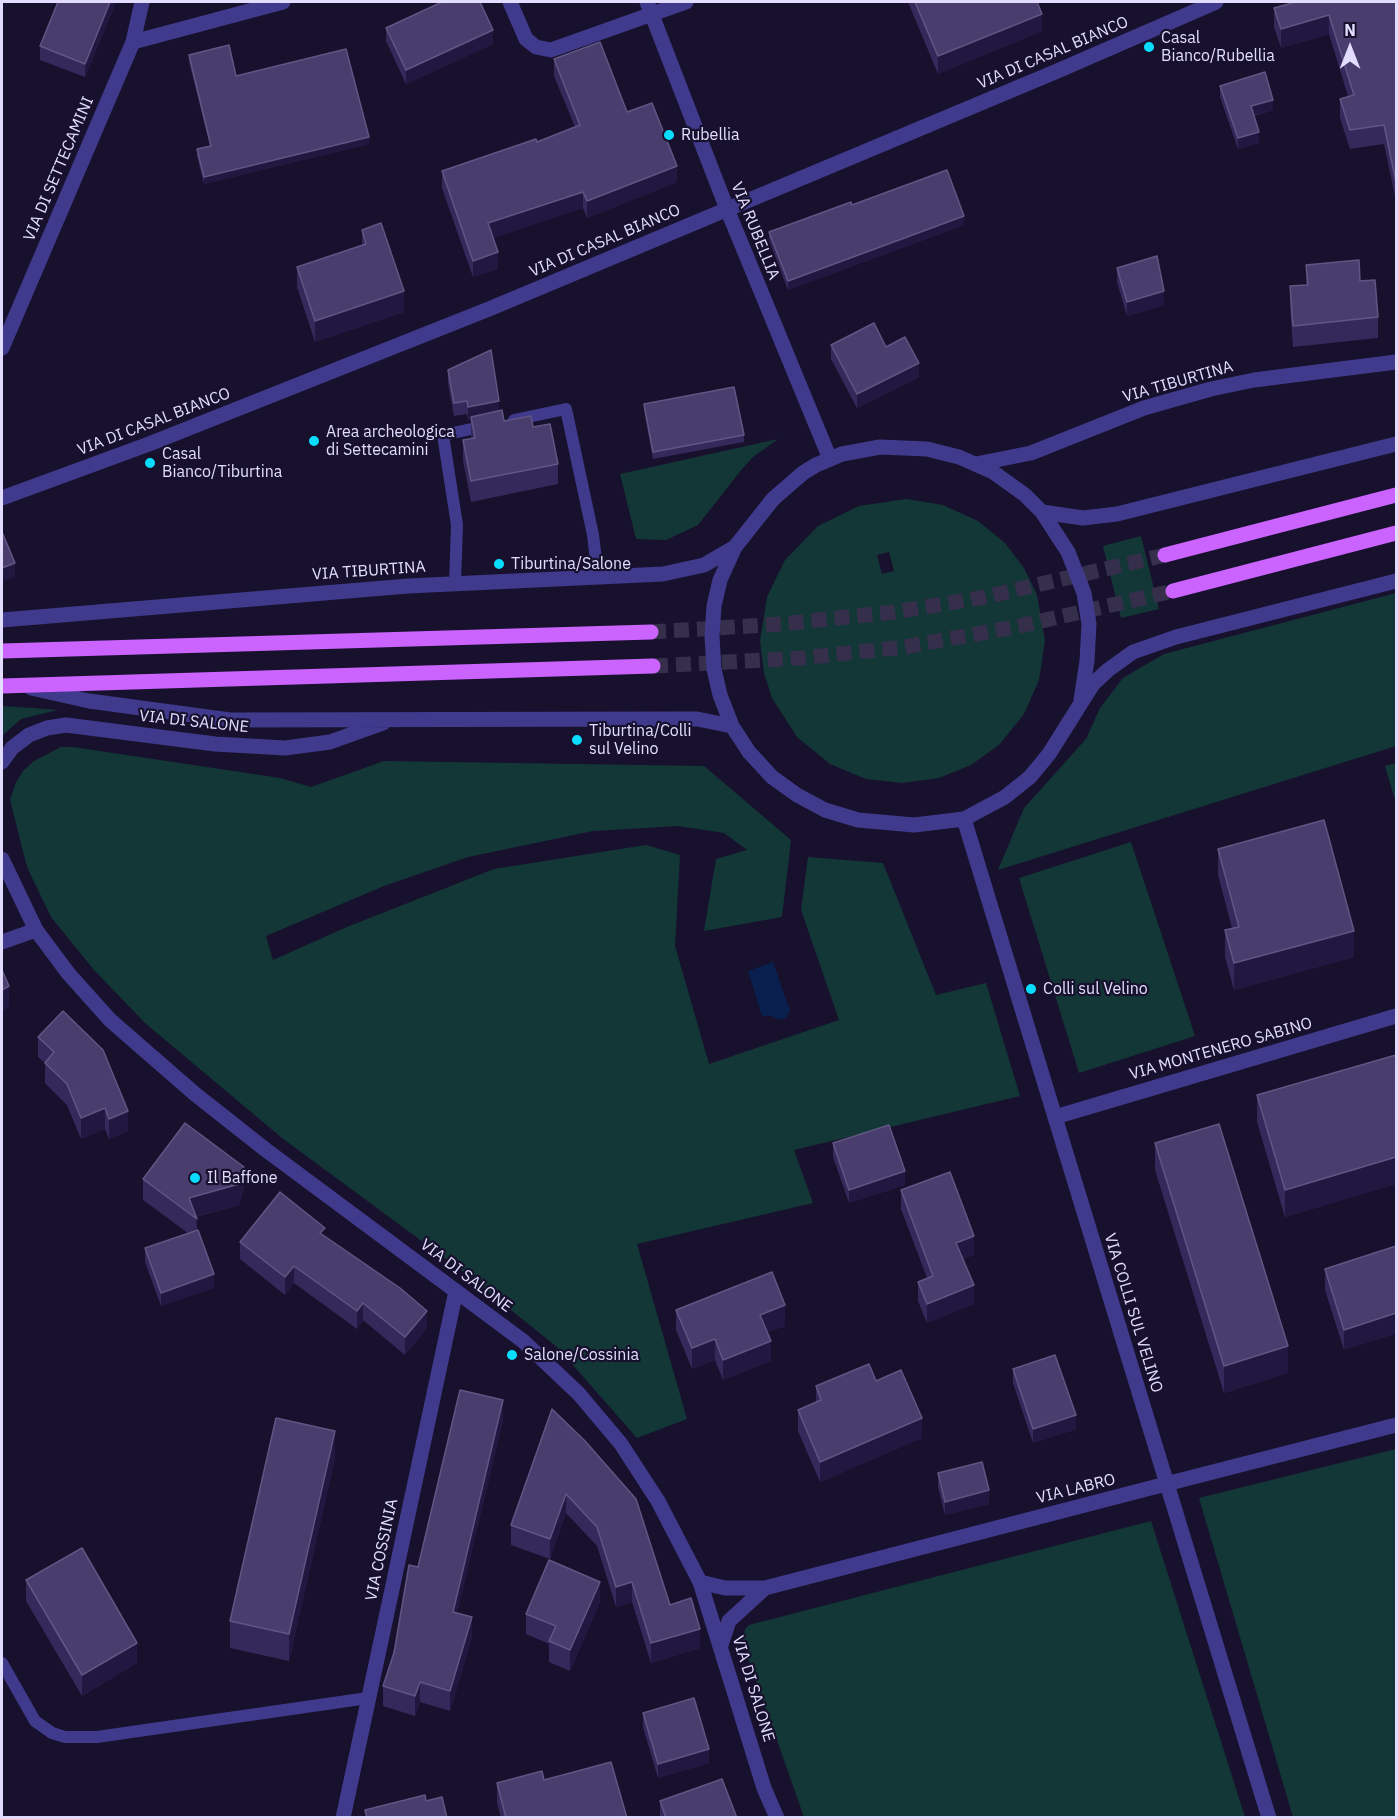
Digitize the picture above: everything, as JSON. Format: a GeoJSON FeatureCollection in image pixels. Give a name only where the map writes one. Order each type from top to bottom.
{"type":"FeatureCollection","features":[{"type":"Feature","properties":{"kind":"main road"},"geometry":{"type":"LineString","coordinates":[[1165,555],[1396,495]]}},
{"type":"Feature","properties":{"kind":"main road"},"geometry":{"type":"LineString","coordinates":[[1173,591],[1396,534]]}},
{"type":"Feature","properties":{"kind":"main road"},"geometry":{"type":"LineString","coordinates":[[2,651],[651,632]]}},
{"type":"Feature","properties":{"kind":"main road"},"geometry":{"type":"LineString","coordinates":[[2,686],[653,666]]}},
{"type":"Feature","properties":{"kind":"street","name":"VIA DI SETTECAMINI"},"geometry":{"type":"LineString","coordinates":[[2,348],[133,42],[142,2]]}},
{"type":"Feature","properties":{"kind":"street"},"geometry":{"type":"LineString","coordinates":[[133,42],[283,2]]}},
{"type":"Feature","properties":{"kind":"street"},"geometry":{"type":"LineString","coordinates":[[510,2],[526,39],[536,47],[551,50],[649,8],[686,2]]}},
{"type":"Feature","properties":{"kind":"street","name":"VIA DI CASAL BIANCO"},"geometry":{"type":"LineString","coordinates":[[2,498],[171,436],[489,309],[1055,72],[1216,2]]}},
{"type":"Feature","properties":{"kind":"street","name":"VIA RUBELLIA"},"geometry":{"type":"LineString","coordinates":[[649,8],[727,209],[830,459]]}},
{"type":"Feature","properties":{"kind":"street","name":"VIA TIBURTINA"},"geometry":{"type":"LineString","coordinates":[[976,464],[1031,453],[1144,408],[1211,389],[1254,380],[1396,362]]}},
{"type":"Feature","properties":{"kind":"street"},"geometry":{"type":"LineString","coordinates":[[1042,512],[1083,518],[1106,516],[1396,444]]}},
{"type":"Feature","properties":{"kind":"street","name":"VIA TIBURTINA"},"geometry":{"type":"LineString","coordinates":[[1081,700],[1089,640],[1084,592],[1068,552],[1042,512],[1006,480],[976,464],[942,452],[896,446],[854,451],[803,472],[788,485],[735,547],[720,580],[714,606],[712,636],[714,669],[720,695],[732,726],[749,752],[772,777],[797,795],[825,810],[858,820],[914,825],[963,819],[991,806],[1030,777],[1049,754],[1081,700],[1108,670],[1145,646],[1396,581]]}},
{"type":"Feature","properties":{"kind":"street","name":"VIA TIBURTINA"},"geometry":{"type":"LineString","coordinates":[[2,620],[455,583],[663,574],[689,570],[710,562],[735,547]]}},
{"type":"Feature","properties":{"kind":"street"},"geometry":{"type":"LineString","coordinates":[[22,686],[89,701],[230,720],[697,719],[732,726]]}},
{"type":"Feature","properties":{"kind":"street","name":"VIA DI SALONE"},"geometry":{"type":"LineString","coordinates":[[2,762],[12,748],[29,735],[47,728],[66,725],[215,744],[285,748],[330,742],[391,720]]}},
{"type":"Feature","properties":{"kind":"street","name":"VIA COLLI SUL VELINO"},"geometry":{"type":"LineString","coordinates":[[963,819],[1269,1818]]}},
{"type":"Feature","properties":{"kind":"street","name":"VIA DI SALONE"},"geometry":{"type":"LineString","coordinates":[[2,860],[36,930],[92,1003],[156,1061],[266,1150],[523,1341],[579,1394],[621,1444],[658,1501],[699,1582],[764,1788],[777,1818]]}},
{"type":"Feature","properties":{"kind":"street"},"geometry":{"type":"LineString","coordinates":[[2,942],[36,930]]}},
{"type":"Feature","properties":{"kind":"street","name":"VIA MONTENERO SABINO"},"geometry":{"type":"LineString","coordinates":[[1055,1117],[1396,1016]]}},
{"type":"Feature","properties":{"kind":"street","name":"VIA COSSINIA"},"geometry":{"type":"LineString","coordinates":[[343,1818],[456,1291]]}},
{"type":"Feature","properties":{"kind":"street","name":"VIA LABRO"},"geometry":{"type":"LineString","coordinates":[[699,1582],[725,1588],[765,1588],[1396,1425]]}},
{"type":"Feature","properties":{"kind":"street","name":"VIA LABRO"},"geometry":{"type":"LineString","coordinates":[[721,1646],[729,1621],[765,1588]]}},
{"type":"Feature","properties":{"kind":"lane"},"geometry":{"type":"LineString","coordinates":[[455,583],[457,525],[443,435],[566,409],[593,535],[598,577]]}},
{"type":"Feature","properties":{"kind":"lane"},"geometry":{"type":"LineString","coordinates":[[2,1662],[35,1721],[52,1734],[65,1737],[97,1737],[368,1698]]}},
{"type":"Feature","properties":{"kind":"green space"},"geometry":{"type":"Polygon","coordinates":[[[778,439],[753,457],[698,525],[666,540],[636,539],[620,474],[778,439]]]}},
{"type":"Feature","properties":{"kind":"green space"},"geometry":{"type":"Polygon","coordinates":[[[906,499],[943,505],[978,521],[1005,543],[1024,568],[1037,595],[1045,640],[1039,680],[1024,714],[999,745],[971,765],[939,778],[902,783],[866,779],[830,764],[797,737],[772,698],[764,673],[760,641],[767,597],[785,560],[818,526],[859,506],[906,499]],[[889,552],[877,555],[882,574],[894,571],[889,552]]]}},
{"type":"Feature","properties":{"kind":"green space"},"geometry":{"type":"Polygon","coordinates":[[[1141,536],[1159,609],[1121,618],[1103,546],[1141,536]]]}},
{"type":"Feature","properties":{"kind":"green space"},"geometry":{"type":"Polygon","coordinates":[[[1396,593],[1396,746],[998,870],[1024,808],[1086,739],[1100,708],[1123,678],[1164,654],[1396,593]]]}},
{"type":"Feature","properties":{"kind":"green space"},"geometry":{"type":"Polygon","coordinates":[[[2,706],[58,710],[21,719],[2,736],[2,706]]]}},
{"type":"Feature","properties":{"kind":"green space"},"geometry":{"type":"Polygon","coordinates":[[[61,747],[280,778],[311,787],[384,761],[704,766],[791,840],[782,917],[704,931],[716,859],[747,850],[724,833],[678,826],[593,831],[468,857],[384,886],[266,936],[273,960],[347,927],[494,869],[646,845],[680,855],[675,946],[709,1064],[839,1020],[801,910],[808,857],[883,863],[936,995],[986,983],[1020,1096],[794,1150],[813,1203],[637,1244],[687,1419],[637,1438],[557,1347],[461,1270],[282,1138],[145,1023],[94,970],[51,917],[27,867],[10,800],[16,782],[24,770],[34,761],[61,747]]]}},
{"type":"Feature","properties":{"kind":"green space"},"geometry":{"type":"Polygon","coordinates":[[[1396,763],[1396,803],[1385,766],[1396,763]]]}},
{"type":"Feature","properties":{"kind":"green space"},"geometry":{"type":"Polygon","coordinates":[[[1131,842],[1195,1036],[1079,1073],[1019,878],[1131,842]]]}},
{"type":"Feature","properties":{"kind":"green space"},"geometry":{"type":"Polygon","coordinates":[[[1396,1449],[1396,1817],[1293,1817],[1199,1498],[1396,1449]]]}},
{"type":"Feature","properties":{"kind":"green space"},"geometry":{"type":"Polygon","coordinates":[[[1151,1521],[1245,1817],[804,1817],[742,1641],[745,1629],[749,1625],[1151,1521]]]}},
{"type":"Feature","properties":{"kind":"water"},"geometry":{"type":"Polygon","coordinates":[[[773,962],[790,1011],[786,1018],[781,1020],[771,1016],[762,1016],[748,971],[773,962]]]}},
{"type":"Feature","properties":{"kind":"building"},"geometry":{"type":"Polygon","coordinates":[[[58,2],[110,2],[85,64],[40,46],[58,2]]]}},
{"type":"Feature","properties":{"kind":"building"},"geometry":{"type":"Polygon","coordinates":[[[442,2],[480,2],[493,30],[406,70],[386,28],[442,2]]]}},
{"type":"Feature","properties":{"kind":"building"},"geometry":{"type":"Polygon","coordinates":[[[915,2],[1037,2],[1042,14],[938,56],[915,2]]]}},
{"type":"Feature","properties":{"kind":"building"},"geometry":{"type":"Polygon","coordinates":[[[1296,2],[1396,2],[1396,182],[1384,125],[1350,130],[1340,99],[1354,95],[1329,15],[1281,29],[1274,8],[1296,2]]]}},
{"type":"Feature","properties":{"kind":"building"},"geometry":{"type":"Polygon","coordinates":[[[600,42],[627,112],[652,103],[677,166],[587,201],[583,192],[488,223],[498,252],[473,261],[442,171],[536,139],[537,142],[580,125],[554,59],[600,42]]]}},
{"type":"Feature","properties":{"kind":"building"},"geometry":{"type":"Polygon","coordinates":[[[229,45],[236,76],[346,49],[369,137],[204,177],[197,149],[211,146],[189,55],[229,45]]]}},
{"type":"Feature","properties":{"kind":"building"},"geometry":{"type":"Polygon","coordinates":[[[1265,72],[1273,100],[1251,106],[1259,132],[1238,138],[1220,86],[1265,72]]]}},
{"type":"Feature","properties":{"kind":"building"},"geometry":{"type":"Polygon","coordinates":[[[947,170],[964,216],[788,281],[769,232],[851,202],[852,205],[947,170]]]}},
{"type":"Feature","properties":{"kind":"building"},"geometry":{"type":"Polygon","coordinates":[[[381,223],[404,291],[315,321],[297,267],[366,244],[362,230],[381,223]]]}},
{"type":"Feature","properties":{"kind":"building"},"geometry":{"type":"Polygon","coordinates":[[[1157,256],[1164,291],[1127,302],[1117,268],[1157,256]]]}},
{"type":"Feature","properties":{"kind":"building"},"geometry":{"type":"Polygon","coordinates":[[[1359,260],[1360,281],[1375,280],[1378,317],[1293,326],[1290,286],[1308,285],[1306,265],[1359,260]]]}},
{"type":"Feature","properties":{"kind":"building"},"geometry":{"type":"Polygon","coordinates":[[[874,323],[886,347],[905,337],[919,363],[857,394],[831,345],[874,323]]]}},
{"type":"Feature","properties":{"kind":"building"},"geometry":{"type":"Polygon","coordinates":[[[491,350],[499,401],[468,407],[467,401],[454,403],[448,370],[491,350]]]}},
{"type":"Feature","properties":{"kind":"building"},"geometry":{"type":"Polygon","coordinates":[[[734,387],[744,435],[653,452],[644,404],[734,387]]]}},
{"type":"Feature","properties":{"kind":"building"},"geometry":{"type":"Polygon","coordinates":[[[502,410],[504,421],[531,416],[533,427],[550,424],[558,464],[471,481],[463,440],[475,438],[471,417],[502,410]]]}},
{"type":"Feature","properties":{"kind":"building"},"geometry":{"type":"Polygon","coordinates":[[[2,532],[15,563],[2,568],[2,532]]]}},
{"type":"Feature","properties":{"kind":"building"},"geometry":{"type":"Polygon","coordinates":[[[1324,820],[1354,931],[1234,963],[1225,930],[1239,927],[1218,849],[1324,820]]]}},
{"type":"Feature","properties":{"kind":"building"},"geometry":{"type":"Polygon","coordinates":[[[2,970],[9,986],[2,990],[2,970]]]}},
{"type":"Feature","properties":{"kind":"building"},"geometry":{"type":"Polygon","coordinates":[[[63,1011],[103,1050],[128,1111],[109,1119],[105,1108],[81,1118],[67,1084],[45,1063],[54,1052],[38,1037],[63,1011]]]}},
{"type":"Feature","properties":{"kind":"building"},"geometry":{"type":"Polygon","coordinates":[[[1396,1055],[1396,1157],[1285,1190],[1257,1095],[1396,1055]]]}},
{"type":"Feature","properties":{"kind":"building"},"geometry":{"type":"Polygon","coordinates":[[[185,1123],[244,1167],[239,1184],[189,1198],[197,1219],[143,1179],[185,1123]]]}},
{"type":"Feature","properties":{"kind":"building"},"geometry":{"type":"Polygon","coordinates":[[[1219,1124],[1288,1346],[1224,1366],[1155,1143],[1219,1124]]]}},
{"type":"Feature","properties":{"kind":"building"},"geometry":{"type":"Polygon","coordinates":[[[889,1125],[905,1171],[849,1190],[833,1143],[889,1125]]]}},
{"type":"Feature","properties":{"kind":"building"},"geometry":{"type":"Polygon","coordinates":[[[950,1172],[974,1236],[956,1243],[974,1285],[927,1304],[918,1282],[933,1276],[901,1190],[950,1172]]]}},
{"type":"Feature","properties":{"kind":"building"},"geometry":{"type":"Polygon","coordinates":[[[280,1192],[325,1228],[320,1233],[400,1288],[427,1311],[405,1337],[363,1303],[357,1311],[294,1266],[285,1277],[240,1242],[280,1192]]]}},
{"type":"Feature","properties":{"kind":"building"},"geometry":{"type":"Polygon","coordinates":[[[198,1230],[214,1274],[161,1293],[145,1248],[198,1230]]]}},
{"type":"Feature","properties":{"kind":"building"},"geometry":{"type":"Polygon","coordinates":[[[1396,1246],[1396,1313],[1344,1330],[1325,1269],[1396,1246]]]}},
{"type":"Feature","properties":{"kind":"building"},"geometry":{"type":"Polygon","coordinates":[[[772,1272],[785,1305],[760,1315],[771,1341],[723,1360],[715,1339],[692,1348],[676,1310],[772,1272]]]}},
{"type":"Feature","properties":{"kind":"building"},"geometry":{"type":"Polygon","coordinates":[[[1055,1355],[1076,1415],[1033,1429],[1013,1369],[1055,1355]]]}},
{"type":"Feature","properties":{"kind":"building"},"geometry":{"type":"Polygon","coordinates":[[[869,1364],[876,1381],[901,1370],[922,1418],[820,1462],[798,1410],[821,1400],[816,1386],[869,1364]]]}},
{"type":"Feature","properties":{"kind":"building"},"geometry":{"type":"Polygon","coordinates":[[[460,1390],[503,1400],[453,1612],[472,1617],[450,1691],[420,1682],[415,1696],[383,1686],[394,1653],[409,1565],[418,1567],[460,1390]]]}},
{"type":"Feature","properties":{"kind":"building"},"geometry":{"type":"Polygon","coordinates":[[[552,1409],[585,1441],[636,1499],[670,1605],[691,1598],[700,1629],[651,1643],[632,1582],[616,1587],[597,1527],[566,1494],[550,1539],[511,1525],[552,1409]]]}},
{"type":"Feature","properties":{"kind":"building"},"geometry":{"type":"Polygon","coordinates":[[[276,1418],[335,1431],[289,1634],[230,1621],[276,1418]]]}},
{"type":"Feature","properties":{"kind":"building"},"geometry":{"type":"Polygon","coordinates":[[[982,1462],[989,1490],[945,1502],[938,1473],[982,1462]]]}},
{"type":"Feature","properties":{"kind":"building"},"geometry":{"type":"Polygon","coordinates":[[[82,1548],[137,1643],[82,1675],[26,1580],[82,1548]]]}},
{"type":"Feature","properties":{"kind":"building"},"geometry":{"type":"Polygon","coordinates":[[[549,1560],[600,1582],[570,1650],[549,1641],[556,1626],[526,1614],[549,1560]]]}},
{"type":"Feature","properties":{"kind":"building"},"geometry":{"type":"Polygon","coordinates":[[[694,1698],[709,1749],[658,1764],[643,1713],[694,1698]]]}},
{"type":"Feature","properties":{"kind":"building"},"geometry":{"type":"Polygon","coordinates":[[[611,1762],[627,1818],[506,1818],[497,1783],[542,1771],[544,1780],[611,1762]]]}},
{"type":"Feature","properties":{"kind":"building"},"geometry":{"type":"Polygon","coordinates":[[[722,1779],[737,1818],[666,1818],[660,1801],[722,1779]]]}},
{"type":"Feature","properties":{"kind":"building"},"geometry":{"type":"Polygon","coordinates":[[[425,1795],[426,1801],[442,1797],[447,1818],[367,1818],[365,1810],[425,1795]]]}},
{"type":"Feature","properties":{"kind":"tunnel"},"geometry":{"type":"LineString","coordinates":[[651,632],[782,624],[894,612],[985,597],[1165,555]]}},
{"type":"Feature","properties":{"kind":"tunnel"},"geometry":{"type":"LineString","coordinates":[[653,666],[802,658],[904,647],[1015,627],[1173,591]]}},
{"type":"Feature","properties":{"kind":"place","name":"Casal Bianco/Rubellia"},"geometry":{"type":"Point","coordinates":[1149,47]}},
{"type":"Feature","properties":{"kind":"place","name":"Rubellia"},"geometry":{"type":"Point","coordinates":[669,135]}},
{"type":"Feature","properties":{"kind":"place","name":"Area archeologica di Settecamini"},"geometry":{"type":"Point","coordinates":[314,441]}},
{"type":"Feature","properties":{"kind":"place","name":"Casal Bianco/Tiburtina"},"geometry":{"type":"Point","coordinates":[150,463]}},
{"type":"Feature","properties":{"kind":"place","name":"Tiburtina/Salone"},"geometry":{"type":"Point","coordinates":[499,564]}},
{"type":"Feature","properties":{"kind":"place","name":"Tiburtina/Colli sul Velino"},"geometry":{"type":"Point","coordinates":[577,740]}},
{"type":"Feature","properties":{"kind":"place","name":"Colli sul Velino"},"geometry":{"type":"Point","coordinates":[1031,989]}},
{"type":"Feature","properties":{"kind":"place","name":"Il Baffone"},"geometry":{"type":"Point","coordinates":[195,1178]}},
{"type":"Feature","properties":{"kind":"place","name":"Salone/Cossinia"},"geometry":{"type":"Point","coordinates":[512,1355]}}]}
